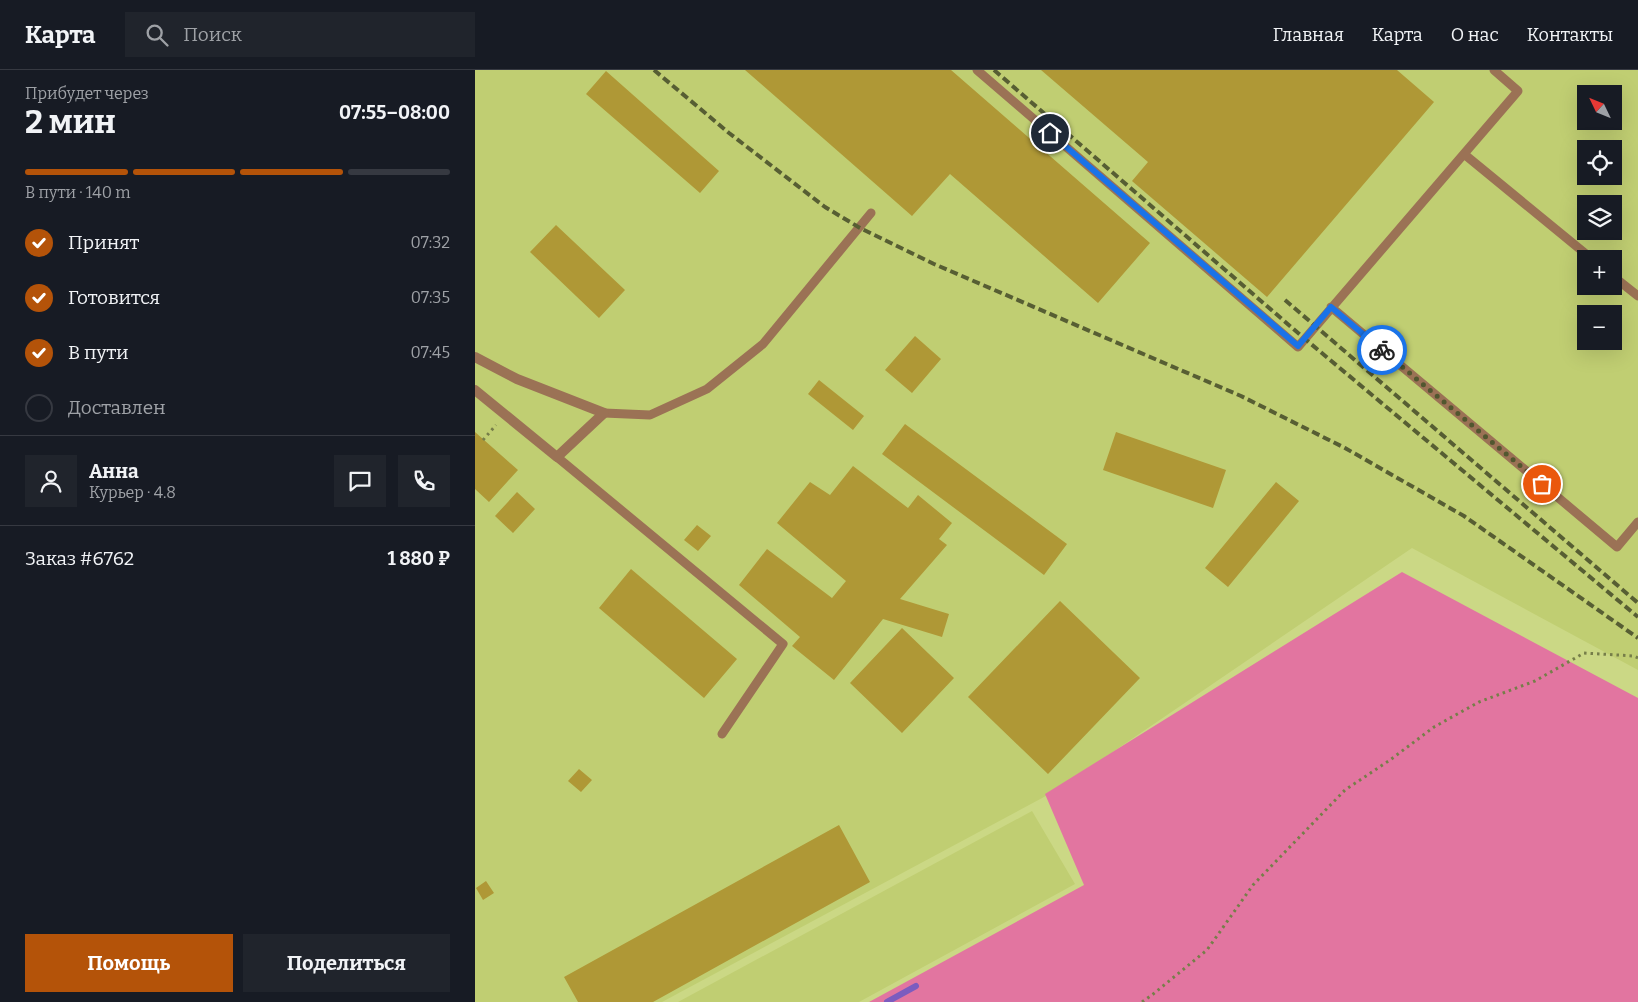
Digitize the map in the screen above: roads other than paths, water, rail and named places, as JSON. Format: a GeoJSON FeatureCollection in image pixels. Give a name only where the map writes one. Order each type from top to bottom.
{"type":"FeatureCollection","features":[{"type":"Feature","properties":{"kind":"street"},"geometry":{"type":"LineString","coordinates":[[475,357],[517,379],[604,413],[557,457],[475,390]]}},
{"type":"Feature","properties":{"kind":"lane"},"geometry":{"type":"LineString","coordinates":[[977,70],[1298,346],[1518,91],[1494,70]]}},
{"type":"Feature","properties":{"kind":"lane"},"geometry":{"type":"LineString","coordinates":[[1464,154],[1581,250]]}},
{"type":"Feature","properties":{"kind":"lane"},"geometry":{"type":"LineString","coordinates":[[604,413],[650,415],[707,389],[763,344],[871,213]]}},
{"type":"Feature","properties":{"kind":"lane"},"geometry":{"type":"LineString","coordinates":[[1622,283],[1638,296]]}},
{"type":"Feature","properties":{"kind":"lane"},"geometry":{"type":"LineString","coordinates":[[1331,307],[1617,546],[1638,522]]}},
{"type":"Feature","properties":{"kind":"lane"},"geometry":{"type":"LineString","coordinates":[[557,457],[783,644],[722,734]]}},
{"type":"Feature","properties":{"kind":"waterway"},"geometry":{"type":"LineString","coordinates":[[887,1002],[916,986]]}},
{"type":"Feature","properties":{"kind":"railway"},"geometry":{"type":"LineString","coordinates":[[654,70],[729,133],[825,207],[860,228],[934,264],[1241,396],[1345,448],[1464,516],[1638,638]]}},
{"type":"Feature","properties":{"kind":"railway"},"geometry":{"type":"LineString","coordinates":[[994,70],[1305,339],[1638,617]]}},
{"type":"Feature","properties":{"kind":"railway"},"geometry":{"type":"LineString","coordinates":[[1285,300],[1638,603]]}}]}
